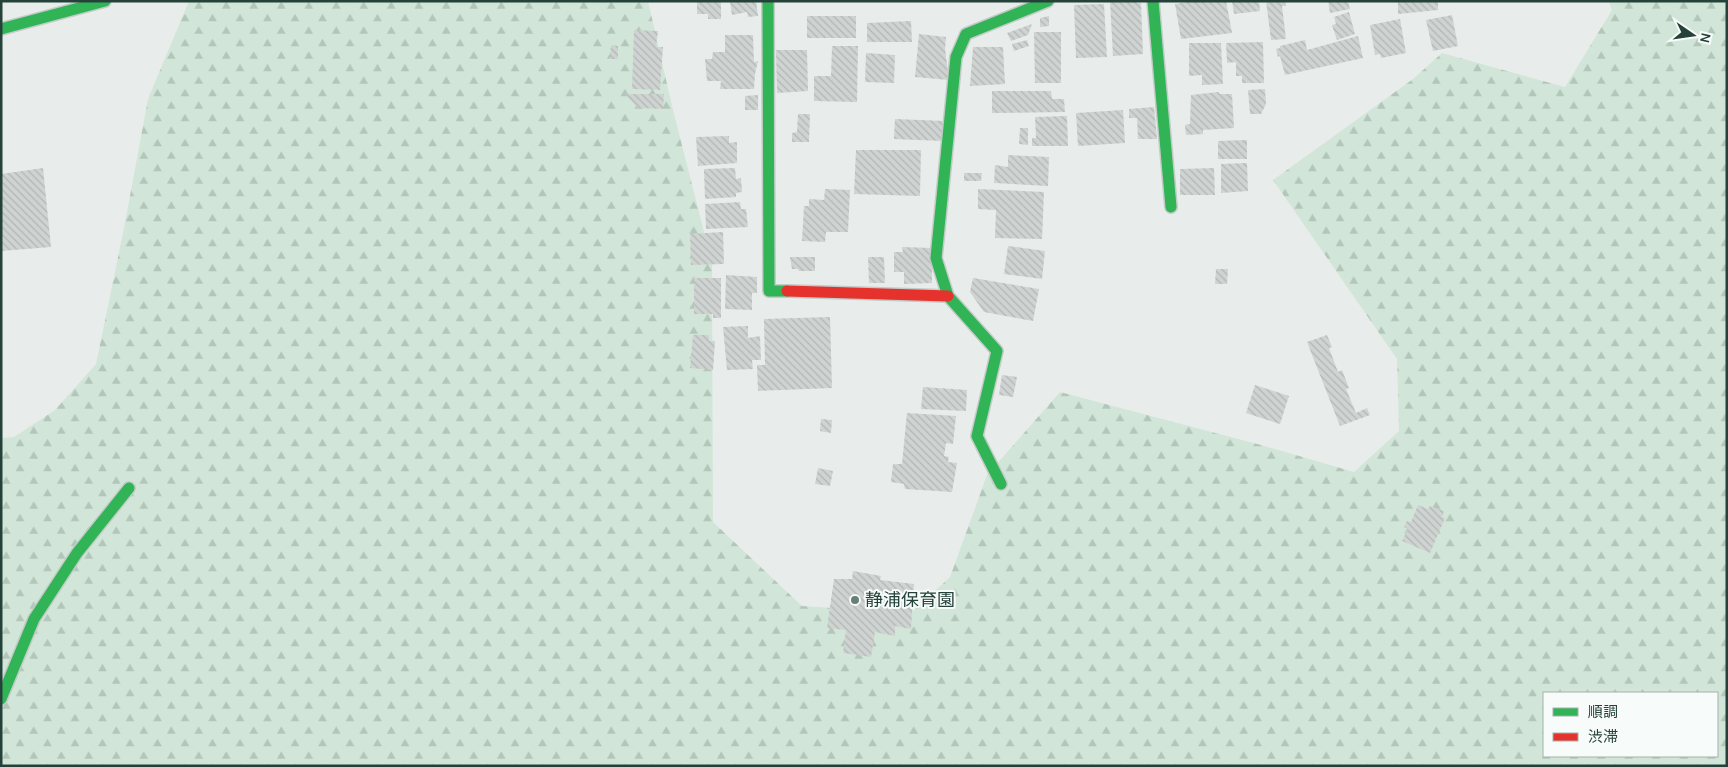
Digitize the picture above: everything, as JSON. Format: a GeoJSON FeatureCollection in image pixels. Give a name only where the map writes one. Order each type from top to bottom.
{"type":"FeatureCollection","features":[{"type":"Feature","properties":{"kind":"street"},"geometry":{"type":"LineString","coordinates":[[1,29],[105,1]]}},
{"type":"Feature","properties":{"kind":"street"},"geometry":{"type":"LineString","coordinates":[[768,1],[769,292],[948,296]]}},
{"type":"Feature","properties":{"kind":"street"},"geometry":{"type":"LineString","coordinates":[[1001,484],[977,436],[997,351],[948,296],[936,258],[956,57],[966,34],[1048,1]]}},
{"type":"Feature","properties":{"kind":"street"},"geometry":{"type":"LineString","coordinates":[[1153,1],[1171,207]]}},
{"type":"Feature","properties":{"kind":"street"},"geometry":{"type":"LineString","coordinates":[[1,699],[34,619],[77,553],[129,488]]}},
{"type":"Feature","properties":{"kind":"green space"},"geometry":{"type":"Polygon","coordinates":[[[189,1],[648,1],[673,110],[712,263],[713,522],[802,606],[911,613],[950,577],[987,475],[1060,392],[1261,445],[1354,472],[1399,431],[1397,359],[1273,180],[1413,79],[1442,53],[1565,87],[1612,10],[1609,1],[1727,1],[1727,766],[1,766],[1,438],[14,437],[55,410],[96,364],[148,99],[189,1]]]}},
{"type":"Feature","properties":{"kind":"building"},"geometry":{"type":"Polygon","coordinates":[[[697,1],[721,1],[721,19],[708,19],[708,14],[697,14],[697,1]]]}},
{"type":"Feature","properties":{"kind":"building"},"geometry":{"type":"Polygon","coordinates":[[[730,1],[756,1],[758,16],[748,17],[747,12],[732,15],[730,1]]]}},
{"type":"Feature","properties":{"kind":"building"},"geometry":{"type":"Polygon","coordinates":[[[1110,1],[1136,1],[1141,3],[1143,54],[1113,56],[1110,1]]]}},
{"type":"Feature","properties":{"kind":"building"},"geometry":{"type":"Polygon","coordinates":[[[1193,1],[1226,1],[1232,33],[1181,39],[1175,4],[1193,1]]]}},
{"type":"Feature","properties":{"kind":"building"},"geometry":{"type":"Polygon","coordinates":[[[1232,1],[1259,1],[1260,11],[1234,14],[1232,1]]]}},
{"type":"Feature","properties":{"kind":"building"},"geometry":{"type":"Polygon","coordinates":[[[1266,1],[1285,1],[1286,6],[1282,6],[1286,39],[1271,40],[1266,1]]]}},
{"type":"Feature","properties":{"kind":"building"},"geometry":{"type":"Polygon","coordinates":[[[1328,1],[1348,1],[1350,9],[1330,13],[1328,1]]]}},
{"type":"Feature","properties":{"kind":"building"},"geometry":{"type":"Polygon","coordinates":[[[1398,1],[1438,1],[1438,10],[1398,14],[1398,1]]]}},
{"type":"Feature","properties":{"kind":"building"},"geometry":{"type":"Polygon","coordinates":[[[1104,4],[1107,57],[1076,58],[1074,5],[1104,4]]]}},
{"type":"Feature","properties":{"kind":"building"},"geometry":{"type":"Polygon","coordinates":[[[1349,12],[1355,34],[1337,40],[1332,25],[1336,24],[1334,17],[1349,12]]]}},
{"type":"Feature","properties":{"kind":"building"},"geometry":{"type":"Polygon","coordinates":[[[1452,15],[1458,46],[1433,51],[1426,20],[1452,15]]]}},
{"type":"Feature","properties":{"kind":"building"},"geometry":{"type":"Polygon","coordinates":[[[807,16],[856,16],[856,38],[807,38],[807,16]]]}},
{"type":"Feature","properties":{"kind":"building"},"geometry":{"type":"Polygon","coordinates":[[[1049,16],[1049,26],[1040,27],[1040,18],[1049,16]]]}},
{"type":"Feature","properties":{"kind":"building"},"geometry":{"type":"Polygon","coordinates":[[[1400,19],[1406,53],[1381,58],[1380,54],[1375,55],[1370,25],[1400,19]]]}},
{"type":"Feature","properties":{"kind":"building"},"geometry":{"type":"Polygon","coordinates":[[[911,21],[912,42],[867,42],[867,23],[911,21]]]}},
{"type":"Feature","properties":{"kind":"building"},"geometry":{"type":"Polygon","coordinates":[[[1032,24],[1028,35],[1011,41],[1007,33],[1032,24]]]}},
{"type":"Feature","properties":{"kind":"building"},"geometry":{"type":"Polygon","coordinates":[[[634,30],[658,31],[656,47],[663,47],[660,90],[632,89],[634,30]]]}},
{"type":"Feature","properties":{"kind":"building"},"geometry":{"type":"Polygon","coordinates":[[[1034,32],[1061,32],[1061,83],[1035,83],[1034,32]]]}},
{"type":"Feature","properties":{"kind":"building"},"geometry":{"type":"Polygon","coordinates":[[[919,34],[946,37],[945,49],[949,80],[915,77],[919,34]]]}},
{"type":"Feature","properties":{"kind":"building"},"geometry":{"type":"Polygon","coordinates":[[[725,35],[753,35],[754,62],[758,61],[754,89],[720,89],[721,81],[707,81],[705,59],[712,59],[713,52],[725,52],[725,35]]]}},
{"type":"Feature","properties":{"kind":"building"},"geometry":{"type":"Polygon","coordinates":[[[1358,36],[1363,58],[1285,75],[1276,49],[1280,48],[1280,46],[1305,40],[1307,50],[1358,36]]]}},
{"type":"Feature","properties":{"kind":"building"},"geometry":{"type":"Polygon","coordinates":[[[1027,40],[1029,46],[1014,51],[1012,44],[1027,40]]]}},
{"type":"Feature","properties":{"kind":"building"},"geometry":{"type":"Polygon","coordinates":[[[1263,42],[1264,83],[1242,83],[1242,76],[1236,76],[1236,62],[1227,63],[1226,43],[1263,42]]]}},
{"type":"Feature","properties":{"kind":"building"},"geometry":{"type":"Polygon","coordinates":[[[1189,43],[1221,43],[1223,84],[1202,85],[1202,75],[1189,76],[1189,43]]]}},
{"type":"Feature","properties":{"kind":"building"},"geometry":{"type":"Polygon","coordinates":[[[611,45],[618,46],[618,59],[610,59],[611,45]]]}},
{"type":"Feature","properties":{"kind":"building"},"geometry":{"type":"Polygon","coordinates":[[[832,46],[858,46],[857,102],[814,101],[814,76],[831,76],[832,46]]]}},
{"type":"Feature","properties":{"kind":"building"},"geometry":{"type":"Polygon","coordinates":[[[973,47],[1003,47],[1005,84],[970,86],[973,47]]]}},
{"type":"Feature","properties":{"kind":"building"},"geometry":{"type":"Polygon","coordinates":[[[776,50],[807,50],[808,91],[777,93],[776,50]]]}},
{"type":"Feature","properties":{"kind":"building"},"geometry":{"type":"Polygon","coordinates":[[[866,53],[895,55],[894,83],[865,82],[866,53]]]}},
{"type":"Feature","properties":{"kind":"building"},"geometry":{"type":"Polygon","coordinates":[[[1265,89],[1266,104],[1261,114],[1250,114],[1248,90],[1265,89]]]}},
{"type":"Feature","properties":{"kind":"building"},"geometry":{"type":"Polygon","coordinates":[[[992,91],[1051,91],[1052,99],[1064,99],[1065,112],[992,113],[992,91]]]}},
{"type":"Feature","properties":{"kind":"building"},"geometry":{"type":"Polygon","coordinates":[[[1218,92],[1220,94],[1232,94],[1234,128],[1203,130],[1203,134],[1186,135],[1185,125],[1190,124],[1191,95],[1218,92]]]}},
{"type":"Feature","properties":{"kind":"building"},"geometry":{"type":"Polygon","coordinates":[[[625,94],[664,94],[663,109],[638,108],[625,94]]]}},
{"type":"Feature","properties":{"kind":"building"},"geometry":{"type":"Polygon","coordinates":[[[758,95],[758,110],[745,110],[745,96],[758,95]]]}},
{"type":"Feature","properties":{"kind":"building"},"geometry":{"type":"Polygon","coordinates":[[[1154,107],[1157,139],[1138,139],[1137,118],[1129,118],[1129,109],[1154,107]]]}},
{"type":"Feature","properties":{"kind":"building"},"geometry":{"type":"Polygon","coordinates":[[[1123,110],[1125,143],[1078,146],[1076,113],[1123,110]]]}},
{"type":"Feature","properties":{"kind":"building"},"geometry":{"type":"Polygon","coordinates":[[[798,114],[810,114],[809,142],[792,142],[792,133],[797,132],[798,114]]]}},
{"type":"Feature","properties":{"kind":"building"},"geometry":{"type":"Polygon","coordinates":[[[1067,116],[1068,146],[1032,146],[1032,138],[1036,138],[1035,117],[1067,116]]]}},
{"type":"Feature","properties":{"kind":"building"},"geometry":{"type":"Polygon","coordinates":[[[895,119],[944,121],[943,141],[894,139],[895,119]]]}},
{"type":"Feature","properties":{"kind":"building"},"geometry":{"type":"Polygon","coordinates":[[[1020,128],[1028,128],[1028,145],[1019,144],[1020,128]]]}},
{"type":"Feature","properties":{"kind":"building"},"geometry":{"type":"Polygon","coordinates":[[[729,136],[729,143],[737,142],[737,163],[698,166],[696,137],[729,136]]]}},
{"type":"Feature","properties":{"kind":"building"},"geometry":{"type":"Polygon","coordinates":[[[1247,140],[1247,159],[1218,159],[1218,141],[1247,140]]]}},
{"type":"Feature","properties":{"kind":"building"},"geometry":{"type":"Polygon","coordinates":[[[856,150],[921,150],[920,196],[854,194],[856,150]]]}},
{"type":"Feature","properties":{"kind":"building"},"geometry":{"type":"Polygon","coordinates":[[[1008,155],[1049,157],[1048,186],[994,183],[995,165],[1008,167],[1008,155]]]}},
{"type":"Feature","properties":{"kind":"building"},"geometry":{"type":"Polygon","coordinates":[[[1247,163],[1248,191],[1221,193],[1221,164],[1247,163]]]}},
{"type":"Feature","properties":{"kind":"building"},"geometry":{"type":"Polygon","coordinates":[[[43,168],[51,247],[1,251],[1,174],[43,168]]]}},
{"type":"Feature","properties":{"kind":"building"},"geometry":{"type":"Polygon","coordinates":[[[735,168],[736,179],[741,178],[742,192],[736,193],[736,197],[705,199],[704,169],[735,168]]]}},
{"type":"Feature","properties":{"kind":"building"},"geometry":{"type":"Polygon","coordinates":[[[1214,168],[1215,195],[1180,195],[1180,169],[1214,168]]]}},
{"type":"Feature","properties":{"kind":"building"},"geometry":{"type":"Polygon","coordinates":[[[964,173],[982,173],[981,181],[964,181],[964,173]]]}},
{"type":"Feature","properties":{"kind":"building"},"geometry":{"type":"Polygon","coordinates":[[[825,189],[850,190],[848,232],[826,232],[825,242],[802,241],[804,206],[809,206],[809,199],[824,200],[825,189]]]}},
{"type":"Feature","properties":{"kind":"building"},"geometry":{"type":"Polygon","coordinates":[[[978,189],[1044,192],[1042,239],[995,238],[996,210],[978,209],[978,189]]]}},
{"type":"Feature","properties":{"kind":"building"},"geometry":{"type":"Polygon","coordinates":[[[740,202],[741,209],[746,209],[748,227],[706,229],[705,204],[740,202]]]}},
{"type":"Feature","properties":{"kind":"building"},"geometry":{"type":"Polygon","coordinates":[[[723,232],[724,264],[691,265],[690,234],[723,232]]]}},
{"type":"Feature","properties":{"kind":"building"},"geometry":{"type":"Polygon","coordinates":[[[1008,246],[1045,251],[1042,279],[1004,274],[1008,246]]]}},
{"type":"Feature","properties":{"kind":"building"},"geometry":{"type":"Polygon","coordinates":[[[902,247],[932,248],[932,283],[904,284],[904,272],[894,272],[894,252],[903,252],[902,247]]]}},
{"type":"Feature","properties":{"kind":"building"},"geometry":{"type":"Polygon","coordinates":[[[790,257],[815,257],[815,271],[792,269],[790,257]]]}},
{"type":"Feature","properties":{"kind":"building"},"geometry":{"type":"Polygon","coordinates":[[[868,257],[884,257],[885,283],[869,283],[868,257]]]}},
{"type":"Feature","properties":{"kind":"building"},"geometry":{"type":"Polygon","coordinates":[[[1216,269],[1228,269],[1227,284],[1215,284],[1216,269]]]}},
{"type":"Feature","properties":{"kind":"building"},"geometry":{"type":"Polygon","coordinates":[[[726,275],[757,277],[757,293],[752,293],[752,310],[725,309],[726,275]]]}},
{"type":"Feature","properties":{"kind":"building"},"geometry":{"type":"Polygon","coordinates":[[[694,278],[721,278],[721,318],[713,318],[713,314],[694,314],[694,278]]]}},
{"type":"Feature","properties":{"kind":"building"},"geometry":{"type":"Polygon","coordinates":[[[973,278],[1039,289],[1033,321],[984,312],[970,292],[973,278]]]}},
{"type":"Feature","properties":{"kind":"building"},"geometry":{"type":"Polygon","coordinates":[[[830,317],[832,388],[758,391],[757,365],[765,365],[764,319],[830,317]]]}},
{"type":"Feature","properties":{"kind":"building"},"geometry":{"type":"Polygon","coordinates":[[[748,326],[748,338],[760,336],[761,360],[752,360],[753,369],[727,370],[723,327],[748,326]]]}},
{"type":"Feature","properties":{"kind":"building"},"geometry":{"type":"Polygon","coordinates":[[[693,335],[709,335],[709,341],[715,341],[713,370],[690,368],[693,335]]]}},
{"type":"Feature","properties":{"kind":"building"},"geometry":{"type":"Polygon","coordinates":[[[1327,335],[1332,347],[1329,348],[1338,372],[1342,370],[1349,388],[1346,389],[1356,413],[1367,408],[1370,415],[1340,426],[1307,342],[1327,335]]]}},
{"type":"Feature","properties":{"kind":"building"},"geometry":{"type":"Polygon","coordinates":[[[1002,375],[1017,377],[1013,397],[999,395],[1002,375]]]}},
{"type":"Feature","properties":{"kind":"building"},"geometry":{"type":"Polygon","coordinates":[[[1255,385],[1289,396],[1280,424],[1246,413],[1255,385]]]}},
{"type":"Feature","properties":{"kind":"building"},"geometry":{"type":"Polygon","coordinates":[[[923,387],[967,390],[966,411],[921,409],[923,387]]]}},
{"type":"Feature","properties":{"kind":"building"},"geometry":{"type":"Polygon","coordinates":[[[907,413],[956,416],[953,444],[946,443],[944,456],[949,457],[948,462],[957,463],[952,492],[905,489],[904,484],[891,482],[893,464],[902,464],[907,413]]]}},
{"type":"Feature","properties":{"kind":"building"},"geometry":{"type":"Polygon","coordinates":[[[821,419],[832,420],[831,433],[820,431],[821,419]]]}},
{"type":"Feature","properties":{"kind":"building"},"geometry":{"type":"Polygon","coordinates":[[[818,468],[833,471],[830,486],[815,484],[818,468]]]}},
{"type":"Feature","properties":{"kind":"building"},"geometry":{"type":"Polygon","coordinates":[[[1418,505],[1428,509],[1430,506],[1444,511],[1442,517],[1445,518],[1430,553],[1402,541],[1408,529],[1404,527],[1407,521],[1411,522],[1418,505]]]}},
{"type":"Feature","properties":{"kind":"building"},"geometry":{"type":"Polygon","coordinates":[[[853,571],[881,576],[880,580],[914,584],[911,629],[895,626],[895,636],[875,632],[871,657],[843,653],[846,630],[827,628],[834,579],[852,579],[853,571]]]}},
{"type":"Feature","properties":{"kind":"traffic: fast"},"geometry":{"type":"LineString","coordinates":[[1,29],[105,1]]}},
{"type":"Feature","properties":{"kind":"traffic: fast"},"geometry":{"type":"LineString","coordinates":[[768,1],[769,291],[787,291]]}},
{"type":"Feature","properties":{"kind":"traffic: fast"},"geometry":{"type":"LineString","coordinates":[[1001,484],[977,436],[997,351],[948,296],[936,258],[956,57],[966,34],[1048,1]]}},
{"type":"Feature","properties":{"kind":"traffic: fast"},"geometry":{"type":"LineString","coordinates":[[1153,1],[1171,207]]}},
{"type":"Feature","properties":{"kind":"traffic: fast"},"geometry":{"type":"LineString","coordinates":[[1,699],[34,619],[77,553],[129,488]]}},
{"type":"Feature","properties":{"kind":"traffic: jam"},"geometry":{"type":"LineString","coordinates":[[787,291],[948,296]]}},
{"type":"Feature","properties":{"kind":"place","name":"静浦保育園"},"geometry":{"type":"Point","coordinates":[855,600]}}]}
